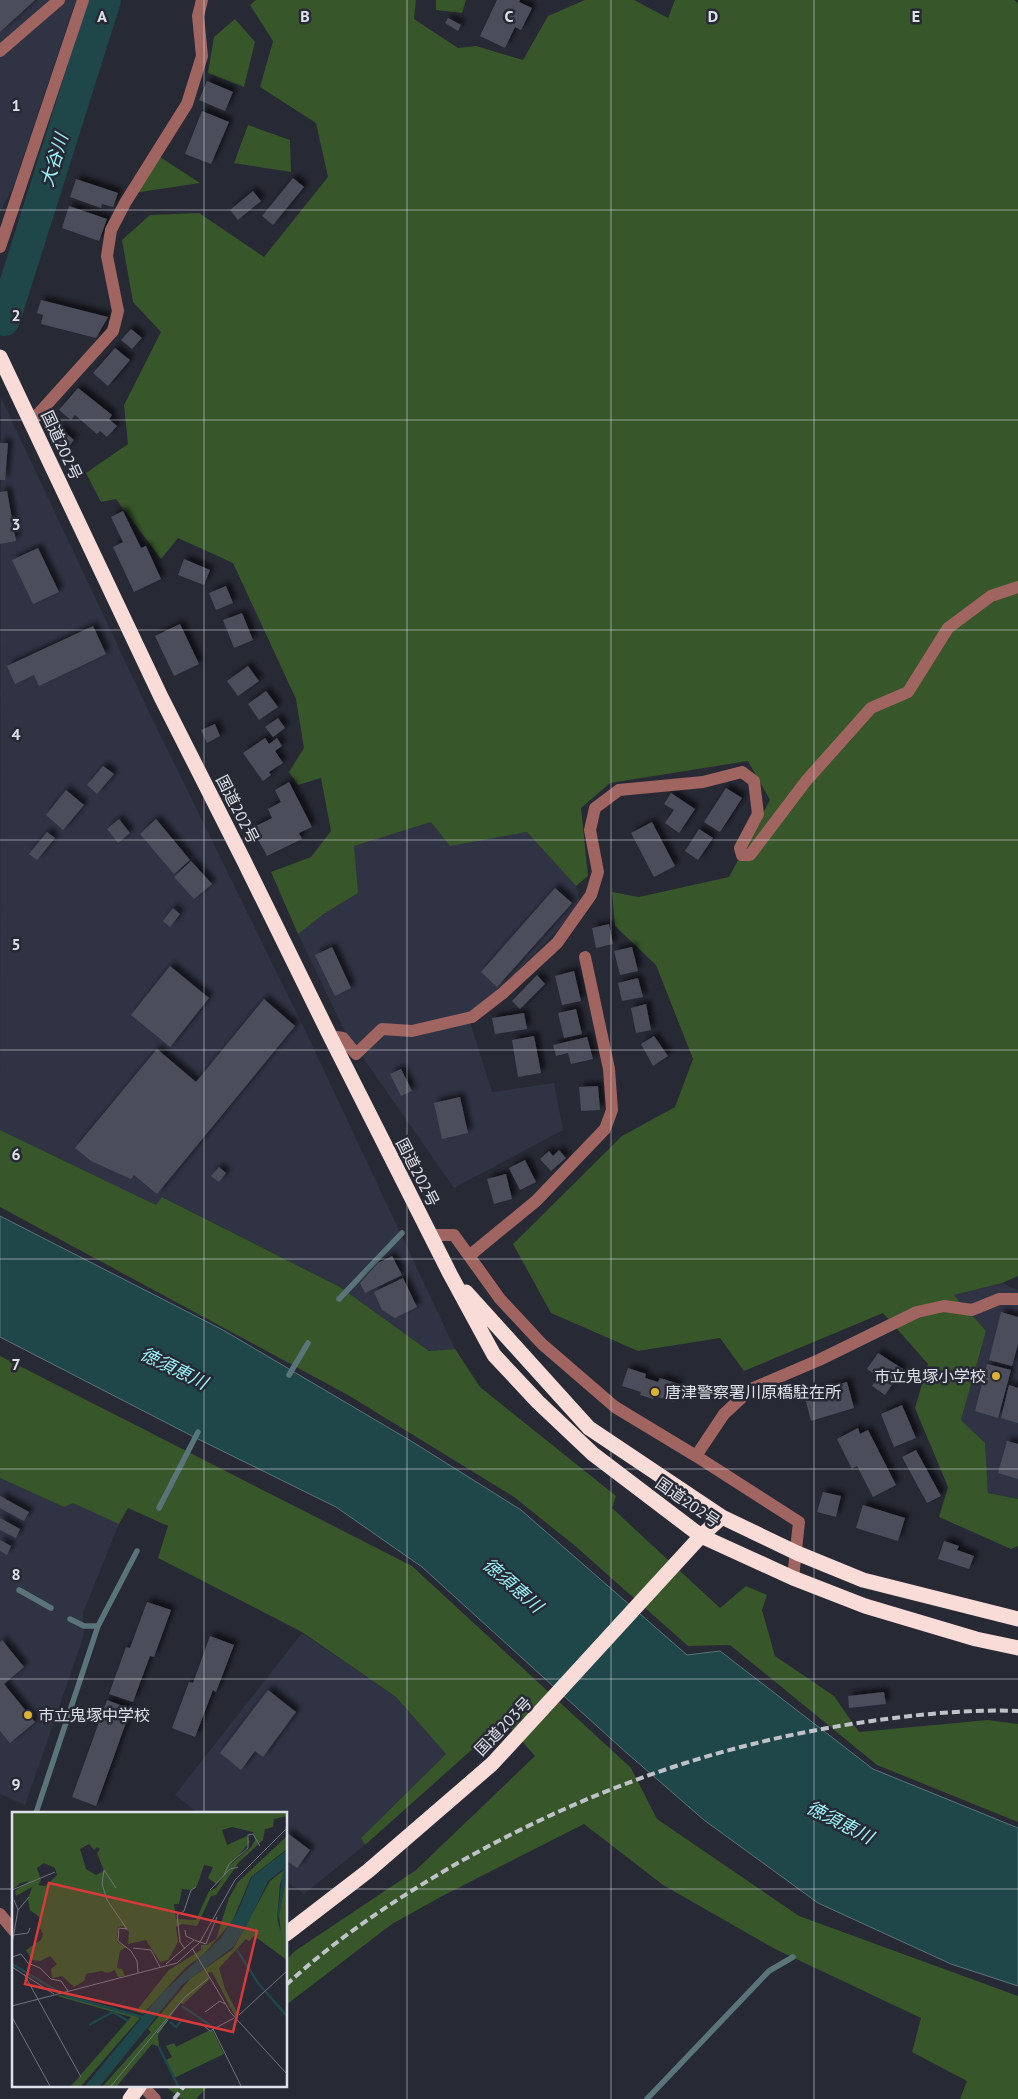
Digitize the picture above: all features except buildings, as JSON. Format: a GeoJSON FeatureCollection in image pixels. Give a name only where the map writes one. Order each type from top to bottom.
{"type":"FeatureCollection","features":[{"type":"Feature","properties":{"kind":"highway","name":"国道202号"},"geometry":{"type":"LineString","coordinates":[[0,357],[161,697],[450,1274],[494,1355],[538,1402],[593,1454],[701,1536],[793,1578],[866,1606],[976,1639],[1018,1648]]}},
{"type":"Feature","properties":{"kind":"highway","name":"国道202号"},"geometry":{"type":"LineString","coordinates":[[450,1274],[589,1428],[722,1517],[797,1553],[863,1580],[1018,1620]]}},
{"type":"Feature","properties":{"kind":"highway","name":"国道203号"},"geometry":{"type":"LineString","coordinates":[[288,1932],[368,1871],[492,1764],[701,1536],[722,1517]]}},
{"type":"Feature","properties":{"kind":"highway"},"geometry":{"type":"LineString","coordinates":[[130,2099],[140,2086]]}},
{"type":"Feature","properties":{"kind":"street"},"geometry":{"type":"LineString","coordinates":[[0,51],[59,0]]}},
{"type":"Feature","properties":{"kind":"street"},"geometry":{"type":"LineString","coordinates":[[0,247],[84,0]]}},
{"type":"Feature","properties":{"kind":"street"},"geometry":{"type":"LineString","coordinates":[[31,422],[113,331],[118,311],[107,256],[111,230],[125,203],[187,104],[202,56],[198,16],[202,0]]}},
{"type":"Feature","properties":{"kind":"street"},"geometry":{"type":"LineString","coordinates":[[330,1036],[343,1038],[356,1054],[382,1028],[412,1031],[472,1017],[503,993],[557,942],[591,894],[598,872],[590,830],[595,808],[619,790],[703,782],[742,772],[754,781],[758,814],[740,848],[742,855],[750,855],[806,781],[871,708],[908,692],[948,628],[991,596],[1018,587]]}},
{"type":"Feature","properties":{"kind":"street"},"geometry":{"type":"LineString","coordinates":[[469,1256],[536,1201],[605,1129],[612,1110],[609,1068],[585,957]]}},
{"type":"Feature","properties":{"kind":"street"},"geometry":{"type":"LineString","coordinates":[[431,1235],[454,1235],[500,1299],[542,1344],[615,1407],[799,1522],[793,1578]]}},
{"type":"Feature","properties":{"kind":"street"},"geometry":{"type":"LineString","coordinates":[[696,1456],[724,1414],[751,1389],[819,1360],[917,1312],[944,1306],[972,1310],[999,1299],[1018,1299]]}},
{"type":"Feature","properties":{"kind":"street"},"geometry":{"type":"LineString","coordinates":[[0,1914],[12,1929]]}},
{"type":"Feature","properties":{"kind":"street"},"geometry":{"type":"LineString","coordinates":[[142,2086],[155,2099]]}},
{"type":"Feature","properties":{"kind":"shaded area"},"geometry":{"type":"Polygon","coordinates":[[[0,0],[76,0],[13,187],[0,212],[0,0]]]}},
{"type":"Feature","properties":{"kind":"shaded area"},"geometry":{"type":"Polygon","coordinates":[[[1,398],[149,712],[304,1028],[455,1349],[429,1351],[340,1287],[163,1197],[156,1205],[0,1130],[1,398]]]}},
{"type":"Feature","properties":{"kind":"shaded area"},"geometry":{"type":"Polygon","coordinates":[[[431,822],[450,845],[527,832],[576,886],[581,905],[500,990],[467,1013],[492,1092],[554,1083],[563,1130],[454,1188],[345,1032],[298,934],[325,913],[354,846],[431,822]]]}},
{"type":"Feature","properties":{"kind":"shaded area","name":"市立鬼塚小学校"},"geometry":{"type":"Polygon","coordinates":[[[1002,1283],[1018,1290],[1018,1499],[988,1493],[985,1443],[961,1420],[986,1331],[954,1295],[1002,1283]]]}},
{"type":"Feature","properties":{"kind":"shaded area","name":"市立鬼塚中学校"},"geometry":{"type":"Polygon","coordinates":[[[0,1478],[64,1507],[73,1502],[119,1524],[83,1613],[84,1635],[25,1805],[0,1794],[0,1478]]]}},
{"type":"Feature","properties":{"kind":"shaded area"},"geometry":{"type":"Polygon","coordinates":[[[302,1633],[396,1697],[446,1754],[361,1838],[365,1845],[304,1894],[288,1882],[288,1812],[197,1812],[175,1795],[302,1633]]]}},
{"type":"Feature","properties":{"kind":"green space"},"geometry":{"type":"Polygon","coordinates":[[[256,0],[416,0],[414,19],[458,48],[476,46],[523,60],[548,16],[585,0],[634,0],[668,18],[675,0],[1014,0],[1018,3],[1018,1276],[1002,1283],[954,1295],[986,1331],[961,1420],[985,1443],[988,1493],[1018,1499],[1018,1546],[1011,1549],[939,1517],[948,1487],[915,1408],[928,1364],[883,1313],[744,1371],[720,1338],[638,1351],[551,1313],[513,1244],[622,1136],[675,1107],[693,1059],[656,965],[615,926],[612,892],[639,897],[729,877],[770,800],[748,761],[610,783],[581,808],[588,876],[576,886],[527,832],[450,846],[431,822],[354,846],[358,893],[325,913],[298,934],[271,872],[311,857],[331,831],[321,778],[298,785],[289,772],[304,748],[296,699],[233,563],[178,538],[161,559],[116,499],[101,502],[86,473],[128,444],[124,405],[161,332],[133,302],[122,240],[150,215],[199,213],[264,257],[328,177],[316,123],[260,87],[273,41],[250,5],[256,0]]]}},
{"type":"Feature","properties":{"kind":"green space"},"geometry":{"type":"Polygon","coordinates":[[[436,0],[466,0],[462,13],[436,10],[436,0]]]}},
{"type":"Feature","properties":{"kind":"green space"},"geometry":{"type":"Polygon","coordinates":[[[235,19],[255,42],[244,87],[208,73],[214,37],[235,19]]]}},
{"type":"Feature","properties":{"kind":"green space"},"geometry":{"type":"Polygon","coordinates":[[[248,125],[290,140],[291,172],[234,163],[248,125]]]}},
{"type":"Feature","properties":{"kind":"green space"},"geometry":{"type":"Polygon","coordinates":[[[160,157],[200,183],[134,193],[160,157]]]}},
{"type":"Feature","properties":{"kind":"green space"},"geometry":{"type":"Polygon","coordinates":[[[0,1130],[156,1205],[162,1197],[340,1287],[429,1351],[455,1349],[480,1387],[616,1496],[612,1508],[720,1608],[746,1586],[767,1595],[762,1610],[775,1656],[834,1696],[859,1732],[988,1720],[1018,1724],[1018,1822],[877,1765],[730,1645],[688,1646],[574,1545],[514,1497],[348,1395],[0,1207],[0,1130]]]}},
{"type":"Feature","properties":{"kind":"green space"},"geometry":{"type":"Polygon","coordinates":[[[0,1356],[412,1566],[631,1768],[657,1819],[799,1916],[1018,1996],[1018,2099],[960,2099],[967,2081],[912,2052],[921,2018],[775,1949],[663,1885],[584,1824],[446,1894],[392,1924],[288,2003],[288,1958],[295,1951],[416,1870],[535,1756],[504,1721],[365,1845],[361,1838],[446,1754],[396,1697],[302,1632],[158,1558],[168,1526],[128,1508],[119,1524],[73,1503],[64,1507],[0,1478],[0,1356]]]}},
{"type":"Feature","properties":{"kind":"green space"},"geometry":{"type":"Polygon","coordinates":[[[165,2086],[208,2086],[196,2099],[181,2099],[165,2086]]]}},
{"type":"Feature","properties":{"kind":"water","name":"徳須恵川"},"geometry":{"type":"Polygon","coordinates":[[[0,1216],[223,1330],[411,1441],[521,1510],[687,1655],[720,1651],[873,1769],[1018,1828],[1018,1986],[951,1964],[818,1903],[704,1820],[620,1747],[422,1567],[336,1507],[194,1437],[0,1337],[0,1216]]]}},
{"type":"Feature","properties":{"kind":"waterway","name":"大谷川"},"geometry":{"type":"LineString","coordinates":[[4,320],[105,0]]}},
{"type":"Feature","properties":{"kind":"waterway"},"geometry":{"type":"LineString","coordinates":[[339,1299],[402,1233]]}},
{"type":"Feature","properties":{"kind":"waterway"},"geometry":{"type":"LineString","coordinates":[[289,1375],[308,1343]]}},
{"type":"Feature","properties":{"kind":"waterway"},"geometry":{"type":"LineString","coordinates":[[159,1508],[198,1432]]}},
{"type":"Feature","properties":{"kind":"waterway"},"geometry":{"type":"LineString","coordinates":[[36,1812],[98,1626],[137,1551]]}},
{"type":"Feature","properties":{"kind":"waterway"},"geometry":{"type":"LineString","coordinates":[[19,1590],[51,1608]]}},
{"type":"Feature","properties":{"kind":"waterway"},"geometry":{"type":"LineString","coordinates":[[70,1619],[84,1626],[98,1626]]}},
{"type":"Feature","properties":{"kind":"waterway"},"geometry":{"type":"LineString","coordinates":[[647,2099],[769,1971],[793,1957]]}},
{"type":"Feature","properties":{"kind":"railway"},"geometry":{"type":"LineString","coordinates":[[288,1983],[326,1951],[368,1920],[456,1864],[552,1815],[650,1775],[701,1758],[804,1732],[898,1717],[938,1713],[1018,1711]]}},
{"type":"Feature","properties":{"kind":"railway"},"geometry":{"type":"LineString","coordinates":[[174,2099],[184,2086]]}},
{"type":"Feature","properties":{"kind":"place","name":"市立鬼塚小学校"},"geometry":{"type":"Point","coordinates":[996,1376]}},
{"type":"Feature","properties":{"kind":"place","name":"唐津警察署川原橋駐在所"},"geometry":{"type":"Point","coordinates":[655,1392]}},
{"type":"Feature","properties":{"kind":"place","name":"市立鬼塚中学校"},"geometry":{"type":"Point","coordinates":[28,1715]}}]}
